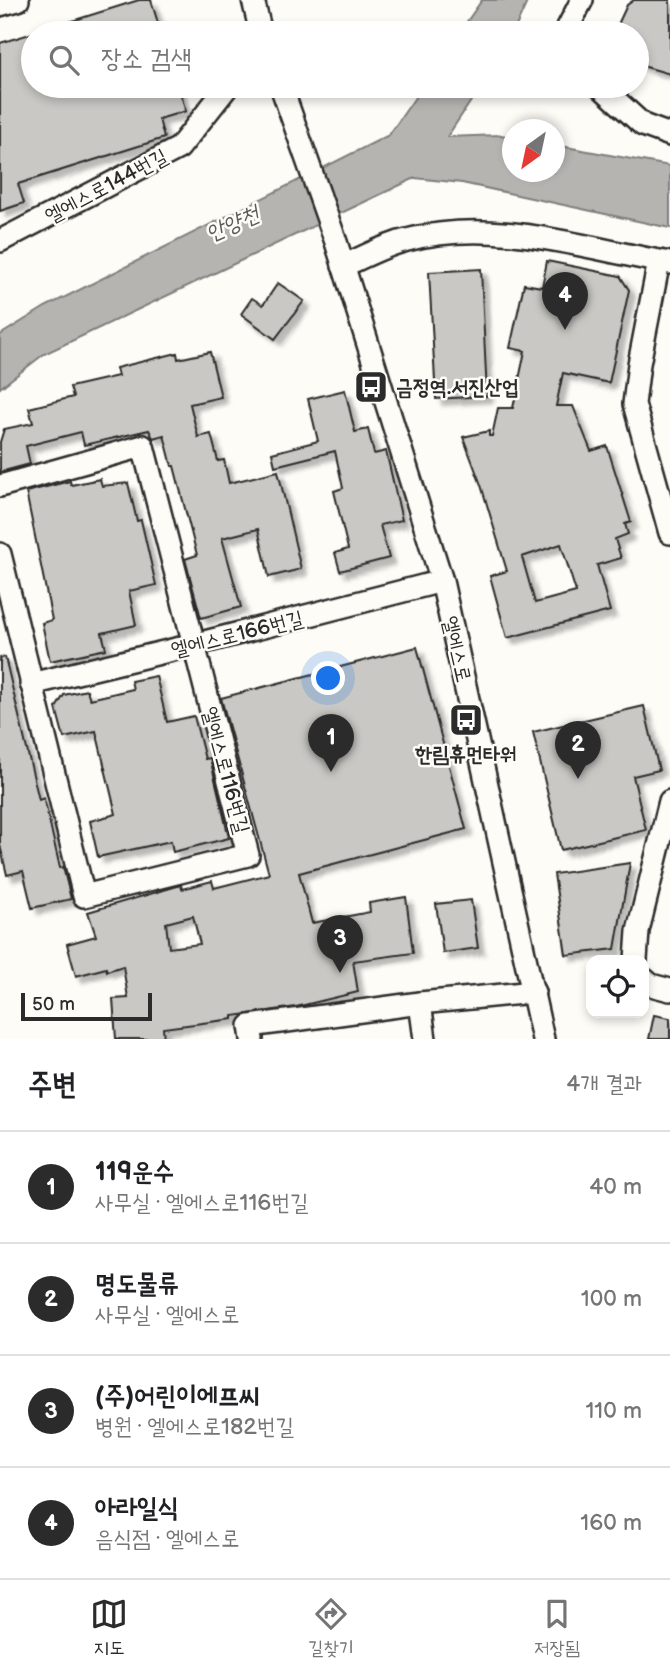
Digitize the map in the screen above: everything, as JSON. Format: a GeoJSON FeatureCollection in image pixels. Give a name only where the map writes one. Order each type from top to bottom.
{"type":"FeatureCollection","features":[{"type":"Feature","properties":{"kind":"street"},"geometry":{"type":"LineString","coordinates":[[0,5],[18,0]]}},
{"type":"Feature","properties":{"kind":"street"},"geometry":{"type":"LineString","coordinates":[[253,0],[258,21]]}},
{"type":"Feature","properties":{"kind":"street"},"geometry":{"type":"LineString","coordinates":[[571,21],[582,0]]}},
{"type":"Feature","properties":{"kind":"street","name":"엘에스로144번길"},"geometry":{"type":"LineString","coordinates":[[0,241],[179,148],[219,98]]}},
{"type":"Feature","properties":{"kind":"street","name":"엘에스로"},"geometry":{"type":"LineString","coordinates":[[286,98],[336,242],[442,581],[543,1039]]}},
{"type":"Feature","properties":{"kind":"street"},"geometry":{"type":"LineString","coordinates":[[613,98],[643,125],[670,135]]}},
{"type":"Feature","properties":{"kind":"street"},"geometry":{"type":"LineString","coordinates":[[343,266],[408,239],[475,230],[523,234],[664,262],[639,364],[634,404],[670,533]]}},
{"type":"Feature","properties":{"kind":"street","name":"엘에스로116번길"},"geometry":{"type":"LineString","coordinates":[[0,486],[143,446],[248,855],[84,896],[0,554]]}},
{"type":"Feature","properties":{"kind":"street","name":"엘에스로166번길"},"geometry":{"type":"LineString","coordinates":[[31,684],[442,581]]}},
{"type":"Feature","properties":{"kind":"street"},"geometry":{"type":"LineString","coordinates":[[636,955],[638,931],[670,801]]}},
{"type":"Feature","properties":{"kind":"street"},"geometry":{"type":"LineString","coordinates":[[649,983],[670,990]]}},
{"type":"Feature","properties":{"kind":"street"},"geometry":{"type":"LineString","coordinates":[[252,1039],[250,1026],[420,1003],[534,992]]}},
{"type":"Feature","properties":{"kind":"street"},"geometry":{"type":"LineString","coordinates":[[420,1003],[425,1039]]}},
{"type":"Feature","properties":{"kind":"water"},"geometry":{"type":"Polygon","coordinates":[[[482,0],[528,0],[518,21],[467,21],[482,0]]]}},
{"type":"Feature","properties":{"kind":"water","name":"안양천"},"geometry":{"type":"Polygon","coordinates":[[[415,98],[473,98],[447,137],[502,135],[502,182],[565,182],[565,147],[670,166],[670,228],[462,183],[415,178],[44,354],[0,388],[0,335],[45,307],[389,135],[415,98]]]}},
{"type":"Feature","properties":{"kind":"building"},"geometry":{"type":"Polygon","coordinates":[[[139,0],[151,0],[157,21],[72,21],[139,0]]]}},
{"type":"Feature","properties":{"kind":"building"},"geometry":{"type":"Polygon","coordinates":[[[634,0],[670,0],[670,74],[649,68],[649,21],[620,21],[627,5],[634,0]]]}},
{"type":"Feature","properties":{"kind":"building"},"geometry":{"type":"Polygon","coordinates":[[[21,37],[21,98],[182,98],[186,111],[159,119],[164,138],[18,184],[24,203],[0,211],[0,43],[21,37]]]}},
{"type":"Feature","properties":{"kind":"building"},"geometry":{"type":"Polygon","coordinates":[[[547,261],[620,276],[629,290],[609,383],[563,373],[556,406],[573,406],[591,451],[607,446],[631,522],[625,524],[628,534],[615,539],[621,558],[597,565],[610,611],[507,638],[490,576],[507,571],[481,485],[463,437],[489,431],[489,436],[492,436],[498,408],[513,408],[525,351],[510,348],[524,284],[542,287],[547,261]],[[561,544],[522,557],[535,603],[576,592],[561,544]]]}},
{"type":"Feature","properties":{"kind":"building"},"geometry":{"type":"Polygon","coordinates":[[[481,269],[487,396],[436,399],[429,272],[481,269]]]}},
{"type":"Feature","properties":{"kind":"building"},"geometry":{"type":"Polygon","coordinates":[[[278,283],[304,301],[275,339],[241,314],[252,298],[263,305],[278,283]]]}},
{"type":"Feature","properties":{"kind":"building"},"geometry":{"type":"Polygon","coordinates":[[[210,352],[221,397],[190,404],[198,437],[211,434],[218,461],[224,460],[229,483],[278,471],[301,569],[269,577],[258,529],[222,538],[241,607],[201,618],[185,559],[197,555],[164,435],[153,438],[149,430],[84,445],[81,432],[26,446],[30,464],[0,472],[0,442],[4,429],[33,423],[29,408],[73,397],[70,387],[118,376],[116,368],[177,353],[178,359],[210,352]]]}},
{"type":"Feature","properties":{"kind":"building"},"geometry":{"type":"Polygon","coordinates":[[[345,390],[355,432],[368,429],[374,454],[386,451],[402,520],[380,525],[389,558],[340,571],[335,553],[348,549],[334,491],[343,488],[335,451],[275,466],[272,453],[318,441],[308,399],[345,390]]]}},
{"type":"Feature","properties":{"kind":"building"},"geometry":{"type":"Polygon","coordinates":[[[100,479],[102,486],[128,483],[137,521],[141,520],[156,585],[129,591],[136,625],[102,633],[106,649],[50,661],[42,623],[52,620],[26,492],[70,481],[71,485],[100,479]]]}},
{"type":"Feature","properties":{"kind":"building"},"geometry":{"type":"Polygon","coordinates":[[[417,647],[466,829],[299,873],[312,923],[370,912],[369,903],[406,897],[413,953],[353,961],[358,992],[296,1007],[233,1016],[233,1019],[163,1028],[164,1039],[116,1039],[113,999],[128,998],[123,966],[76,976],[67,944],[96,936],[88,912],[181,885],[182,889],[212,881],[214,888],[269,874],[221,698],[417,647]],[[193,916],[166,923],[169,948],[200,944],[193,916]]]}},
{"type":"Feature","properties":{"kind":"building"},"geometry":{"type":"Polygon","coordinates":[[[5,657],[39,800],[44,798],[60,868],[63,867],[71,899],[32,908],[23,871],[7,875],[0,845],[0,658],[5,657]]]}},
{"type":"Feature","properties":{"kind":"building"},"geometry":{"type":"Polygon","coordinates":[[[156,676],[167,722],[194,716],[205,759],[210,758],[229,838],[173,852],[171,841],[98,857],[90,821],[116,814],[96,731],[64,738],[56,708],[64,695],[87,690],[90,699],[133,689],[131,681],[156,676]]]}},
{"type":"Feature","properties":{"kind":"building"},"geometry":{"type":"Polygon","coordinates":[[[644,706],[659,770],[633,776],[646,830],[561,850],[533,732],[644,706]]]}},
{"type":"Feature","properties":{"kind":"building"},"geometry":{"type":"Polygon","coordinates":[[[630,863],[615,949],[566,955],[554,874],[630,863]]]}},
{"type":"Feature","properties":{"kind":"building"},"geometry":{"type":"Polygon","coordinates":[[[471,900],[478,948],[443,953],[436,904],[471,900]]]}},
{"type":"Feature","properties":{"kind":"building"},"geometry":{"type":"Polygon","coordinates":[[[654,1015],[670,1018],[670,1039],[649,1039],[654,1015]]]}},
{"type":"Feature","properties":{"kind":"place","name":"아라일식"},"geometry":{"type":"Point","coordinates":[565,330]}},
{"type":"Feature","properties":{"kind":"place","name":"금정역.서진산업"},"geometry":{"type":"Point","coordinates":[371,387]}},
{"type":"Feature","properties":{"kind":"place","name":"한림휴먼타워"},"geometry":{"type":"Point","coordinates":[466,720]}},
{"type":"Feature","properties":{"kind":"place","name":"119운수"},"geometry":{"type":"Point","coordinates":[331,772]}},
{"type":"Feature","properties":{"kind":"place","name":"명도물류"},"geometry":{"type":"Point","coordinates":[578,779]}},
{"type":"Feature","properties":{"kind":"place","name":"(주)어린이에프씨"},"geometry":{"type":"Point","coordinates":[340,973]}}]}
